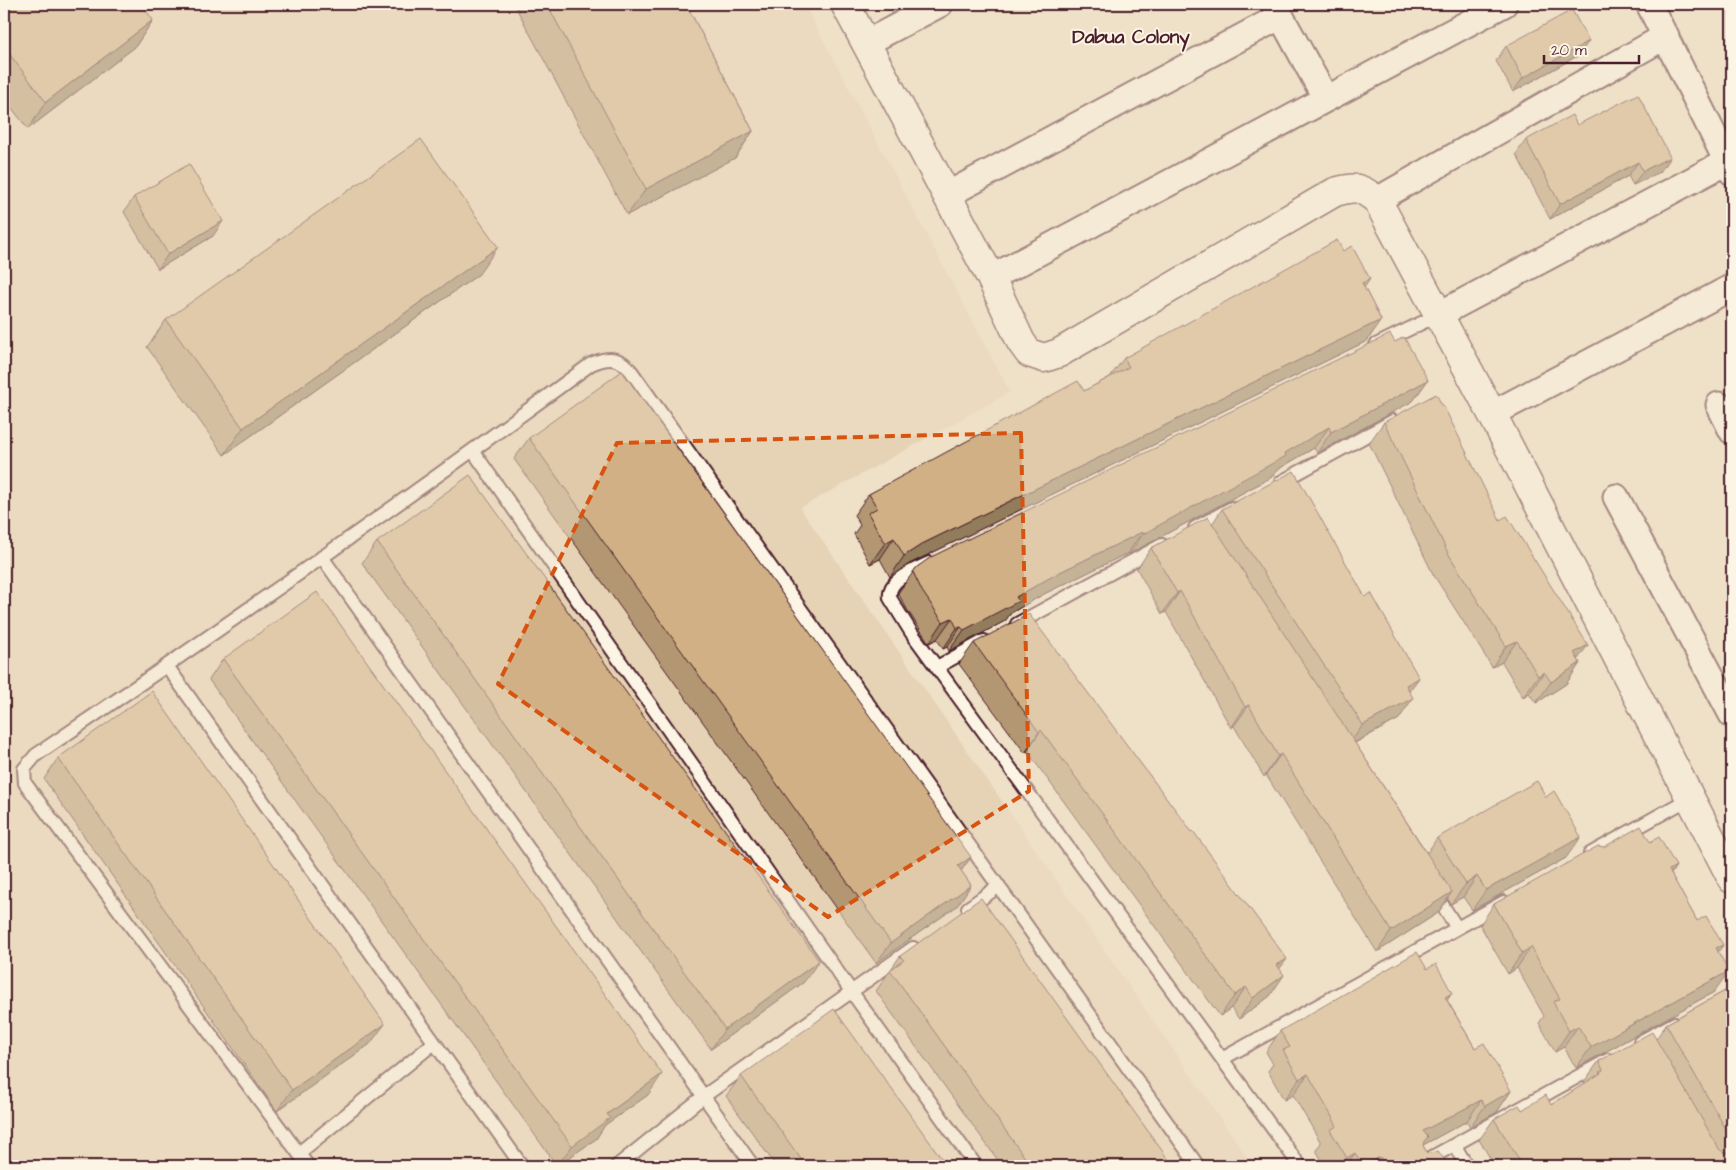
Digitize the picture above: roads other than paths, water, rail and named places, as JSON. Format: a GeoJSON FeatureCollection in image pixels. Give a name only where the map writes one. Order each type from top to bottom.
{"type":"FeatureCollection","features":[{"type":"Feature","properties":{"kind":"street"},"geometry":{"type":"LineString","coordinates":[[846,4],[991,278],[1021,342],[1030,353],[1044,358],[1059,353],[1335,192],[1349,188],[1363,190],[1377,200],[1492,414],[1732,879]]}},
{"type":"Feature","properties":{"kind":"street"},"geometry":{"type":"LineString","coordinates":[[866,43],[940,4]]}},
{"type":"Feature","properties":{"kind":"street"},"geometry":{"type":"LineString","coordinates":[[991,278],[1504,4]]}},
{"type":"Feature","properties":{"kind":"street"},"geometry":{"type":"LineString","coordinates":[[1438,315],[1730,164],[1649,4]]}},
{"type":"Feature","properties":{"kind":"street"},"geometry":{"type":"LineString","coordinates":[[947,195],[1278,10],[1326,99]]}},
{"type":"Feature","properties":{"kind":"street"},"geometry":{"type":"LineString","coordinates":[[1377,200],[1666,36]]}},
{"type":"Feature","properties":{"kind":"street"},"geometry":{"type":"LineString","coordinates":[[1492,414],[1732,287]]}},
{"type":"Feature","properties":{"kind":"street"},"geometry":{"type":"LineString","coordinates":[[1719,405],[1732,431]]}},
{"type":"Feature","properties":{"kind":"street"},"geometry":{"type":"LineString","coordinates":[[1616,497],[1732,715]]}},
{"type":"Feature","properties":{"kind":"lane"},"geometry":{"type":"LineString","coordinates":[[1367,350],[1438,315]]}},
{"type":"Feature","properties":{"kind":"lane"},"geometry":{"type":"LineString","coordinates":[[308,1166],[24,784],[24,769],[36,755],[167,666],[473,451],[591,364],[604,359],[614,359],[624,363],[1198,1166]]}},
{"type":"Feature","properties":{"kind":"lane"},"geometry":{"type":"LineString","coordinates":[[1274,485],[1402,416]]}},
{"type":"Feature","properties":{"kind":"lane"},"geometry":{"type":"LineString","coordinates":[[473,451],[851,991],[976,1166]]}},
{"type":"Feature","properties":{"kind":"lane"},"geometry":{"type":"LineString","coordinates":[[1195,531],[1239,504]]}},
{"type":"Feature","properties":{"kind":"lane"},"geometry":{"type":"LineString","coordinates":[[937,667],[1170,541]]}},
{"type":"Feature","properties":{"kind":"lane"},"geometry":{"type":"LineString","coordinates":[[322,557],[753,1166]]}},
{"type":"Feature","properties":{"kind":"lane"},"geometry":{"type":"LineString","coordinates":[[940,558],[898,580],[892,585],[889,593],[890,598],[937,667],[1300,1166]]}},
{"type":"Feature","properties":{"kind":"lane"},"geometry":{"type":"LineString","coordinates":[[167,666],[522,1166]]}},
{"type":"Feature","properties":{"kind":"lane"},"geometry":{"type":"LineString","coordinates":[[1578,861],[1690,798]]}},
{"type":"Feature","properties":{"kind":"lane"},"geometry":{"type":"LineString","coordinates":[[1425,878],[1457,928]]}},
{"type":"Feature","properties":{"kind":"lane"},"geometry":{"type":"LineString","coordinates":[[960,914],[999,886]]}},
{"type":"Feature","properties":{"kind":"lane"},"geometry":{"type":"LineString","coordinates":[[1222,1059],[1518,894]]}},
{"type":"Feature","properties":{"kind":"lane"},"geometry":{"type":"LineString","coordinates":[[617,1166],[704,1096],[921,941]]}},
{"type":"Feature","properties":{"kind":"lane"},"geometry":{"type":"LineString","coordinates":[[1640,1046],[1683,1019]]}},
{"type":"Feature","properties":{"kind":"lane"},"geometry":{"type":"LineString","coordinates":[[299,1153],[434,1043]]}},
{"type":"Feature","properties":{"kind":"lane"},"geometry":{"type":"LineString","coordinates":[[1416,1166],[1616,1056]]}},
{"type":"Feature","properties":{"kind":"lane"},"geometry":{"type":"LineString","coordinates":[[1454,1145],[1467,1166]]}},
{"type":"Feature","properties":{"kind":"district","name":"Dabua Colony"},"geometry":{"type":"Point","coordinates":[1131,36]}}]}
